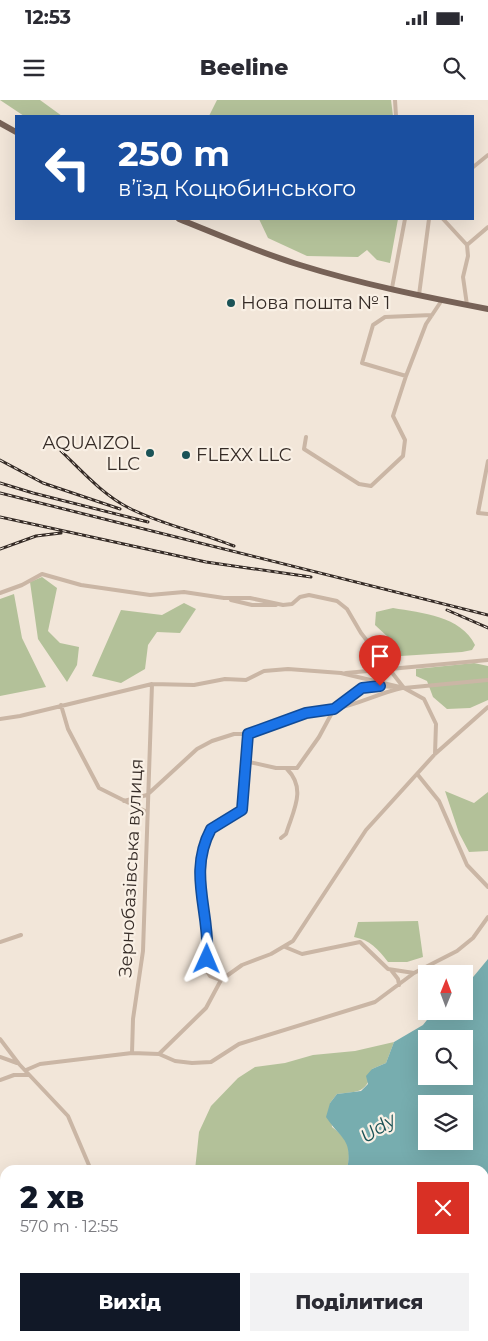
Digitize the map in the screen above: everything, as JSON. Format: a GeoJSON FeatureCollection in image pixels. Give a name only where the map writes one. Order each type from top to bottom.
{"type":"FeatureCollection","features":[{"type":"Feature","properties":{"kind":"main road"},"geometry":{"type":"LineString","coordinates":[[0,123],[15,131]]}},
{"type":"Feature","properties":{"kind":"main road"},"geometry":{"type":"LineString","coordinates":[[181,220],[250,248],[300,265],[419,295],[488,309]]}},
{"type":"Feature","properties":{"kind":"street"},"geometry":{"type":"LineString","coordinates":[[394,100],[396,115]]}},
{"type":"Feature","properties":{"kind":"street"},"geometry":{"type":"LineString","coordinates":[[474,166],[488,155]]}},
{"type":"Feature","properties":{"kind":"street"},"geometry":{"type":"LineString","coordinates":[[392,288],[405,220]]}},
{"type":"Feature","properties":{"kind":"street"},"geometry":{"type":"LineString","coordinates":[[419,295],[429,220]]}},
{"type":"Feature","properties":{"kind":"street"},"geometry":{"type":"LineString","coordinates":[[444,220],[467,245],[468,256],[463,277],[467,305]]}},
{"type":"Feature","properties":{"kind":"street"},"geometry":{"type":"LineString","coordinates":[[467,245],[488,227]]}},
{"type":"Feature","properties":{"kind":"street"},"geometry":{"type":"LineString","coordinates":[[306,437],[304,449],[359,484],[371,486],[403,456],[405,440],[393,416],[426,324],[442,300]]}},
{"type":"Feature","properties":{"kind":"street"},"geometry":{"type":"LineString","coordinates":[[406,376],[362,363],[373,325],[385,318],[432,315]]}},
{"type":"Feature","properties":{"kind":"street"},"geometry":{"type":"LineString","coordinates":[[488,461],[478,513],[488,514]]}},
{"type":"Feature","properties":{"kind":"street"},"geometry":{"type":"LineString","coordinates":[[0,593],[22,585],[42,574],[81,585],[150,594],[184,592],[224,598],[250,598],[283,605],[292,604],[300,597],[309,595],[337,601],[347,609],[361,633],[404,688]]}},
{"type":"Feature","properties":{"kind":"street"},"geometry":{"type":"LineString","coordinates":[[341,673],[488,660]]}},
{"type":"Feature","properties":{"kind":"street"},"geometry":{"type":"LineString","coordinates":[[0,718],[20,716],[152,684],[194,685],[225,679],[246,680],[264,670],[288,669],[341,673],[404,688],[424,699],[431,710],[436,724],[435,754]]}},
{"type":"Feature","properties":{"kind":"street"},"geometry":{"type":"LineString","coordinates":[[124,801],[147,795],[197,749],[212,741],[234,734],[248,734],[306,713],[344,707],[381,693],[404,688],[488,680]]}},
{"type":"Feature","properties":{"kind":"street","name":"Зернобазівська вулиця"},"geometry":{"type":"LineString","coordinates":[[132,1053],[132,1019],[143,951],[147,795],[152,746],[152,684]]}},
{"type":"Feature","properties":{"kind":"street"},"geometry":{"type":"LineString","coordinates":[[245,761],[287,768],[300,765],[319,737],[334,709],[362,688],[380,686],[404,688]]}},
{"type":"Feature","properties":{"kind":"street"},"geometry":{"type":"LineString","coordinates":[[61,705],[68,729],[98,788],[147,812]]}},
{"type":"Feature","properties":{"kind":"street"},"geometry":{"type":"LineString","coordinates":[[159,1054],[206,1008],[221,980],[242,965],[285,947],[300,932],[366,830],[418,775],[435,754],[488,707]]}},
{"type":"Feature","properties":{"kind":"street"},"geometry":{"type":"LineString","coordinates":[[221,980],[210,976],[207,971],[208,935],[199,880],[211,829],[242,810],[248,734]]}},
{"type":"Feature","properties":{"kind":"street"},"geometry":{"type":"LineString","coordinates":[[281,838],[286,834],[299,794],[294,778],[287,768]]}},
{"type":"Feature","properties":{"kind":"street"},"geometry":{"type":"LineString","coordinates":[[418,775],[439,801],[467,865],[488,887]]}},
{"type":"Feature","properties":{"kind":"street"},"geometry":{"type":"LineString","coordinates":[[26,1070],[40,1064],[132,1053],[159,1054],[175,1061],[211,1062],[239,1044],[375,1002],[414,973],[457,952],[473,938],[488,917]]}},
{"type":"Feature","properties":{"kind":"street"},"geometry":{"type":"LineString","coordinates":[[0,942],[21,935]]}},
{"type":"Feature","properties":{"kind":"street"},"geometry":{"type":"LineString","coordinates":[[285,947],[302,954],[360,942],[381,964],[391,970],[398,978],[399,985]]}},
{"type":"Feature","properties":{"kind":"street"},"geometry":{"type":"LineString","coordinates":[[391,970],[414,973]]}},
{"type":"Feature","properties":{"kind":"street"},"geometry":{"type":"LineString","coordinates":[[0,1039],[19,1064],[68,1116],[88,1165]]}},
{"type":"Feature","properties":{"kind":"street"},"geometry":{"type":"LineString","coordinates":[[0,1057],[19,1064]]}},
{"type":"Feature","properties":{"kind":"street"},"geometry":{"type":"LineString","coordinates":[[0,1080],[14,1075],[30,1075]]}},
{"type":"Feature","properties":{"kind":"green space"},"geometry":{"type":"Polygon","coordinates":[[[0,100],[40,100],[61,115],[22,115],[0,100]]]}},
{"type":"Feature","properties":{"kind":"green space"},"geometry":{"type":"Polygon","coordinates":[[[217,100],[391,100],[393,115],[210,115],[217,100]]]}},
{"type":"Feature","properties":{"kind":"green space"},"geometry":{"type":"Polygon","coordinates":[[[259,220],[398,220],[390,263],[377,260],[367,250],[358,257],[307,256],[268,238],[259,220]]]}},
{"type":"Feature","properties":{"kind":"green space"},"geometry":{"type":"Polygon","coordinates":[[[42,577],[57,588],[48,631],[60,643],[79,647],[77,665],[67,682],[38,639],[30,582],[42,577]]]}},
{"type":"Feature","properties":{"kind":"green space"},"geometry":{"type":"Polygon","coordinates":[[[14,594],[22,638],[46,687],[0,696],[0,599],[14,594]]]}},
{"type":"Feature","properties":{"kind":"green space"},"geometry":{"type":"Polygon","coordinates":[[[184,603],[196,609],[180,633],[157,632],[148,645],[145,669],[121,683],[92,676],[121,610],[162,615],[184,603]]]}},
{"type":"Feature","properties":{"kind":"green space"},"geometry":{"type":"Polygon","coordinates":[[[393,608],[428,614],[451,622],[469,635],[475,645],[472,650],[462,652],[401,656],[392,651],[389,638],[375,625],[376,612],[393,608]]]}},
{"type":"Feature","properties":{"kind":"green space"},"geometry":{"type":"Polygon","coordinates":[[[474,663],[488,666],[488,700],[470,708],[447,709],[433,697],[427,681],[416,676],[416,669],[474,663]]]}},
{"type":"Feature","properties":{"kind":"green space"},"geometry":{"type":"Polygon","coordinates":[[[445,791],[474,803],[488,792],[488,851],[469,852],[459,833],[445,791]]]}},
{"type":"Feature","properties":{"kind":"green space"},"geometry":{"type":"Polygon","coordinates":[[[418,921],[423,957],[407,962],[388,962],[381,953],[365,940],[354,937],[358,922],[418,921]]]}},
{"type":"Feature","properties":{"kind":"green space"},"geometry":{"type":"Polygon","coordinates":[[[394,1042],[386,1063],[372,1069],[365,1087],[361,1090],[337,1094],[330,1103],[332,1127],[348,1145],[348,1165],[196,1165],[199,1132],[211,1106],[238,1078],[255,1067],[285,1063],[313,1055],[355,1051],[394,1042]]]}},
{"type":"Feature","properties":{"kind":"water","name":"Udy"},"geometry":{"type":"Polygon","coordinates":[[[488,959],[488,1165],[347,1165],[347,1145],[326,1117],[330,1103],[337,1094],[361,1091],[368,1084],[366,1076],[372,1069],[386,1063],[394,1042],[423,1025],[427,1020],[473,1020],[473,977],[488,959]]]}},
{"type":"Feature","properties":{"kind":"railway"},"geometry":{"type":"LineString","coordinates":[[61,451],[102,490],[119,503],[154,519],[234,546]]}},
{"type":"Feature","properties":{"kind":"railway"},"geometry":{"type":"LineString","coordinates":[[0,460],[43,483],[120,509]]}},
{"type":"Feature","properties":{"kind":"railway"},"geometry":{"type":"LineString","coordinates":[[0,483],[148,522]]}},
{"type":"Feature","properties":{"kind":"railway"},"geometry":{"type":"LineString","coordinates":[[0,493],[488,615]]}},
{"type":"Feature","properties":{"kind":"railway"},"geometry":{"type":"LineString","coordinates":[[0,517],[206,562],[311,577]]}},
{"type":"Feature","properties":{"kind":"railway"},"geometry":{"type":"LineString","coordinates":[[0,549],[36,536],[61,533]]}},
{"type":"Feature","properties":{"kind":"railway"},"geometry":{"type":"LineString","coordinates":[[447,610],[488,628]]}},
{"type":"Feature","properties":{"kind":"place","name":"Нова пошта № 1"},"geometry":{"type":"Point","coordinates":[231,303]}},
{"type":"Feature","properties":{"kind":"place","name":"AQUAIZOL LLC"},"geometry":{"type":"Point","coordinates":[150,453]}},
{"type":"Feature","properties":{"kind":"place","name":"FLEXX LLC"},"geometry":{"type":"Point","coordinates":[186,455]}},
{"type":"Feature","properties":{"kind":"route"},"geometry":{"type":"LineString","coordinates":[[207,959],[207,926],[199,887],[200,871],[211,829],[217,823],[242,810],[248,734],[260,728],[306,713],[334,709],[342,700],[362,688],[380,686]]}}]}
